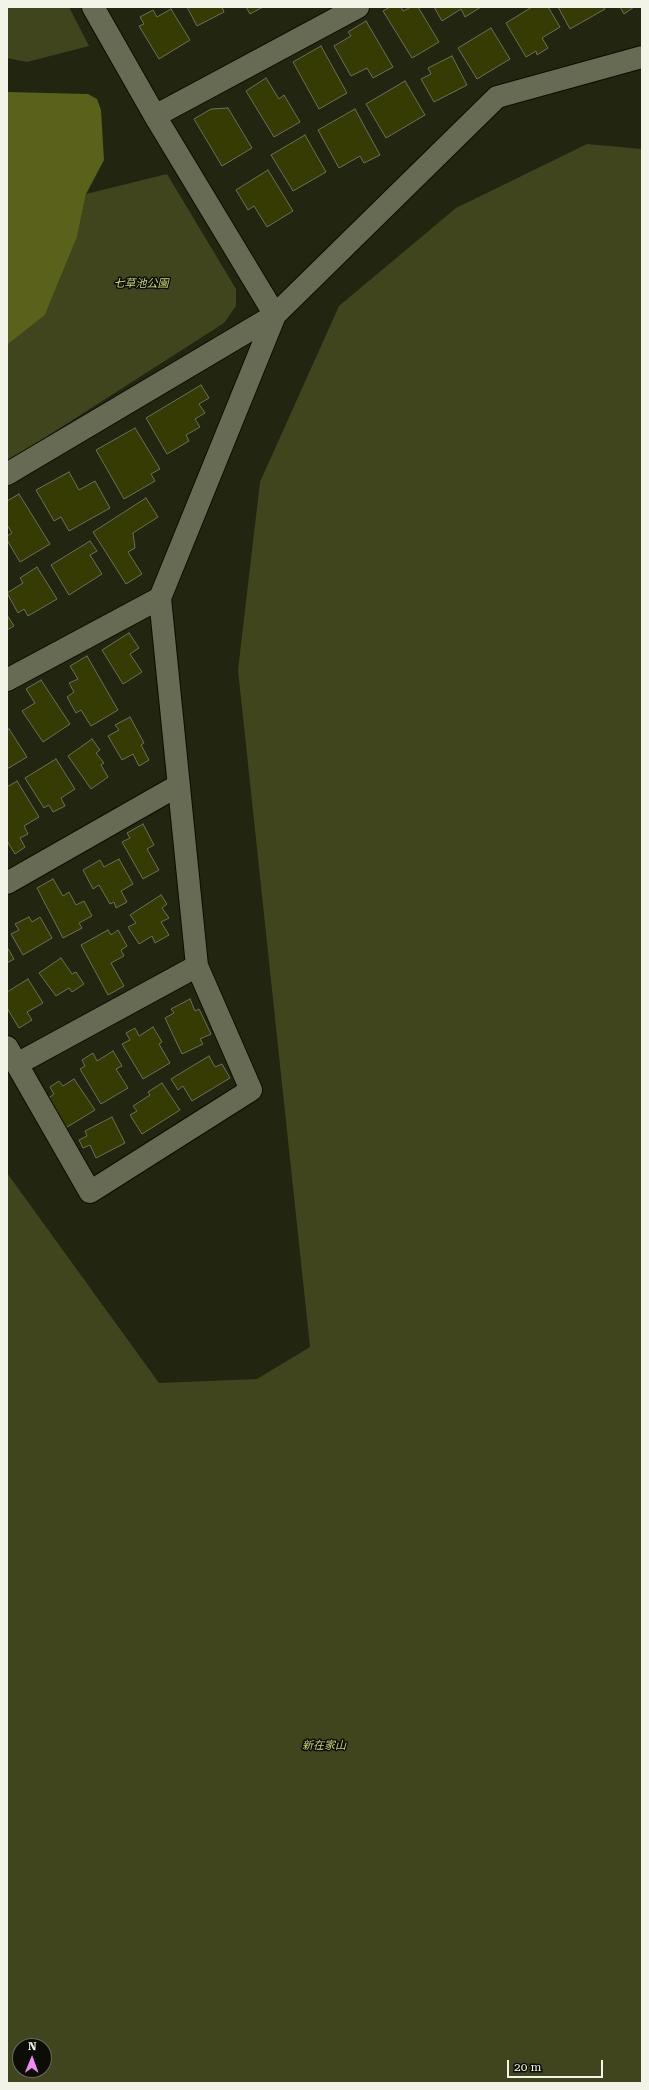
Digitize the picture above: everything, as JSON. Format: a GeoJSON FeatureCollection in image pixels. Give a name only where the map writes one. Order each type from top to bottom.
{"type":"FeatureCollection","features":[{"type":"Feature","properties":{"kind":"street"},"geometry":{"type":"LineString","coordinates":[[93,7],[155,116],[275,314]]}},
{"type":"Feature","properties":{"kind":"street"},"geometry":{"type":"LineString","coordinates":[[155,116],[358,7]]}},
{"type":"Feature","properties":{"kind":"street"},"geometry":{"type":"LineString","coordinates":[[7,474],[275,314],[497,97],[642,57]]}},
{"type":"Feature","properties":{"kind":"street"},"geometry":{"type":"LineString","coordinates":[[197,966],[12,1056],[90,1192],[251,1090],[197,966],[160,598],[275,314]]}},
{"type":"Feature","properties":{"kind":"street"},"geometry":{"type":"LineString","coordinates":[[7,680],[160,598]]}},
{"type":"Feature","properties":{"kind":"street"},"geometry":{"type":"LineString","coordinates":[[7,883],[179,785]]}},
{"type":"Feature","properties":{"kind":"green space"},"geometry":{"type":"Polygon","coordinates":[[[7,7],[69,7],[89,46],[27,62],[7,58],[7,7]]]}},
{"type":"Feature","properties":{"kind":"green space","name":"新在家山"},"geometry":{"type":"Polygon","coordinates":[[[587,144],[642,149],[642,2083],[7,2083],[7,1173],[159,1383],[257,1379],[310,1347],[238,670],[260,482],[339,306],[456,208],[587,144]]]}},
{"type":"Feature","properties":{"kind":"green space","name":"七草池公園"},"geometry":{"type":"Polygon","coordinates":[[[167,174],[236,289],[236,306],[224,323],[7,462],[7,345],[45,315],[77,237],[86,194],[167,174]]]}},
{"type":"Feature","properties":{"kind":"shaded area"},"geometry":{"type":"Polygon","coordinates":[[[7,92],[88,94],[97,99],[101,110],[104,160],[86,194],[77,237],[45,315],[7,345],[7,92]]]}},
{"type":"Feature","properties":{"kind":"building"},"geometry":{"type":"Polygon","coordinates":[[[187,7],[222,7],[224,12],[197,26],[187,7]]]}},
{"type":"Feature","properties":{"kind":"building"},"geometry":{"type":"Polygon","coordinates":[[[246,7],[263,7],[250,14],[246,7]]]}},
{"type":"Feature","properties":{"kind":"building"},"geometry":{"type":"Polygon","coordinates":[[[390,7],[401,7],[403,11],[411,7],[418,7],[439,42],[412,58],[383,11],[390,7]]]}},
{"type":"Feature","properties":{"kind":"building"},"geometry":{"type":"Polygon","coordinates":[[[434,7],[481,7],[465,17],[461,9],[442,21],[434,7]]]}},
{"type":"Feature","properties":{"kind":"building"},"geometry":{"type":"Polygon","coordinates":[[[532,7],[548,7],[560,27],[542,38],[548,48],[537,55],[536,51],[526,57],[506,23],[532,7]]]}},
{"type":"Feature","properties":{"kind":"building"},"geometry":{"type":"Polygon","coordinates":[[[558,7],[604,7],[605,9],[570,29],[558,7]]]}},
{"type":"Feature","properties":{"kind":"building"},"geometry":{"type":"Polygon","coordinates":[[[620,7],[634,7],[624,14],[620,7]]]}},
{"type":"Feature","properties":{"kind":"building"},"geometry":{"type":"Polygon","coordinates":[[[171,9],[190,40],[159,59],[139,26],[144,24],[140,17],[153,10],[157,17],[171,9]]]}},
{"type":"Feature","properties":{"kind":"building"},"geometry":{"type":"Polygon","coordinates":[[[366,21],[393,67],[373,78],[367,68],[351,76],[334,46],[351,36],[348,32],[366,21]]]}},
{"type":"Feature","properties":{"kind":"building"},"geometry":{"type":"Polygon","coordinates":[[[491,28],[510,59],[477,79],[458,48],[491,28]]]}},
{"type":"Feature","properties":{"kind":"building"},"geometry":{"type":"Polygon","coordinates":[[[321,46],[347,93],[319,109],[293,62],[321,46]]]}},
{"type":"Feature","properties":{"kind":"building"},"geometry":{"type":"Polygon","coordinates":[[[452,56],[467,85],[434,102],[421,79],[431,74],[428,68],[452,56]]]}},
{"type":"Feature","properties":{"kind":"building"},"geometry":{"type":"Polygon","coordinates":[[[266,78],[279,99],[284,95],[300,122],[274,137],[246,91],[266,78]]]}},
{"type":"Feature","properties":{"kind":"building"},"geometry":{"type":"Polygon","coordinates":[[[405,81],[425,115],[386,138],[366,104],[405,81]]]}},
{"type":"Feature","properties":{"kind":"building"},"geometry":{"type":"Polygon","coordinates":[[[228,108],[252,148],[222,166],[194,119],[211,109],[228,108]]]}},
{"type":"Feature","properties":{"kind":"building"},"geometry":{"type":"Polygon","coordinates":[[[355,109],[380,155],[364,163],[360,156],[339,168],[318,130],[355,109]]]}},
{"type":"Feature","properties":{"kind":"building"},"geometry":{"type":"Polygon","coordinates":[[[305,135],[326,172],[293,191],[271,155],[305,135]]]}},
{"type":"Feature","properties":{"kind":"building"},"geometry":{"type":"Polygon","coordinates":[[[268,170],[293,211],[267,227],[254,206],[248,210],[236,190],[268,170]]]}},
{"type":"Feature","properties":{"kind":"building"},"geometry":{"type":"Polygon","coordinates":[[[201,385],[209,398],[199,404],[205,413],[195,419],[200,427],[186,435],[189,441],[167,454],[146,418],[201,385]]]}},
{"type":"Feature","properties":{"kind":"building"},"geometry":{"type":"Polygon","coordinates":[[[135,428],[160,469],[151,474],[155,481],[124,499],[96,450],[135,428]]]}},
{"type":"Feature","properties":{"kind":"building"},"geometry":{"type":"Polygon","coordinates":[[[69,472],[79,490],[95,481],[110,508],[69,531],[61,517],[54,521],[36,490],[69,472]]]}},
{"type":"Feature","properties":{"kind":"building"},"geometry":{"type":"Polygon","coordinates":[[[19,494],[50,544],[20,562],[7,540],[7,536],[12,533],[7,525],[7,501],[19,494]]]}},
{"type":"Feature","properties":{"kind":"building"},"geometry":{"type":"Polygon","coordinates":[[[146,498],[158,517],[133,533],[135,548],[128,552],[142,574],[126,584],[93,532],[146,498]]]}},
{"type":"Feature","properties":{"kind":"building"},"geometry":{"type":"Polygon","coordinates":[[[90,541],[97,551],[90,555],[102,574],[69,595],[51,565],[90,541]]]}},
{"type":"Feature","properties":{"kind":"building"},"geometry":{"type":"Polygon","coordinates":[[[37,567],[57,599],[28,616],[24,609],[18,613],[7,593],[23,583],[20,578],[37,567]]]}},
{"type":"Feature","properties":{"kind":"building"},"geometry":{"type":"Polygon","coordinates":[[[7,615],[14,626],[7,630],[7,615]]]}},
{"type":"Feature","properties":{"kind":"building"},"geometry":{"type":"Polygon","coordinates":[[[129,633],[139,648],[130,654],[142,672],[123,684],[102,650],[129,633]]]}},
{"type":"Feature","properties":{"kind":"building"},"geometry":{"type":"Polygon","coordinates":[[[87,656],[118,710],[91,726],[81,710],[76,713],[67,697],[74,692],[69,683],[78,679],[70,666],[87,656]]]}},
{"type":"Feature","properties":{"kind":"building"},"geometry":{"type":"Polygon","coordinates":[[[41,680],[70,724],[43,742],[22,711],[35,703],[26,689],[41,680]]]}},
{"type":"Feature","properties":{"kind":"building"},"geometry":{"type":"Polygon","coordinates":[[[130,717],[144,743],[141,745],[149,760],[139,766],[133,754],[122,760],[108,736],[119,730],[115,725],[130,717]]]}},
{"type":"Feature","properties":{"kind":"building"},"geometry":{"type":"Polygon","coordinates":[[[9,729],[27,757],[7,769],[7,730],[9,729]]]}},
{"type":"Feature","properties":{"kind":"building"},"geometry":{"type":"Polygon","coordinates":[[[92,739],[100,750],[96,753],[104,763],[101,765],[108,777],[91,789],[68,756],[92,739]]]}},
{"type":"Feature","properties":{"kind":"building"},"geometry":{"type":"Polygon","coordinates":[[[56,759],[75,789],[61,798],[65,806],[53,812],[49,805],[44,808],[25,778],[56,759]]]}},
{"type":"Feature","properties":{"kind":"building"},"geometry":{"type":"Polygon","coordinates":[[[17,781],[39,817],[24,826],[28,834],[20,838],[25,847],[15,854],[7,841],[7,787],[17,781]]]}},
{"type":"Feature","properties":{"kind":"building"},"geometry":{"type":"Polygon","coordinates":[[[143,824],[154,845],[147,849],[159,870],[143,879],[122,842],[130,838],[127,833],[143,824]]]}},
{"type":"Feature","properties":{"kind":"building"},"geometry":{"type":"Polygon","coordinates":[[[119,859],[133,884],[121,891],[127,902],[116,908],[114,902],[110,904],[99,885],[93,889],[83,870],[100,860],[104,867],[119,859]]]}},
{"type":"Feature","properties":{"kind":"building"},"geometry":{"type":"Polygon","coordinates":[[[53,879],[63,896],[69,892],[76,905],[84,901],[92,916],[79,923],[82,928],[63,938],[37,888],[53,879]]]}},
{"type":"Feature","properties":{"kind":"building"},"geometry":{"type":"Polygon","coordinates":[[[161,895],[167,904],[162,908],[169,918],[161,922],[169,935],[155,943],[152,936],[139,944],[128,927],[136,923],[130,915],[161,895]]]}},
{"type":"Feature","properties":{"kind":"building"},"geometry":{"type":"Polygon","coordinates":[[[29,917],[32,922],[40,917],[52,938],[23,955],[11,934],[19,930],[15,924],[29,917]]]}},
{"type":"Feature","properties":{"kind":"building"},"geometry":{"type":"Polygon","coordinates":[[[108,930],[111,935],[118,930],[127,946],[121,950],[124,956],[111,963],[124,986],[108,995],[81,945],[108,930]]]}},
{"type":"Feature","properties":{"kind":"building"},"geometry":{"type":"Polygon","coordinates":[[[7,947],[14,959],[7,963],[7,947]]]}},
{"type":"Feature","properties":{"kind":"building"},"geometry":{"type":"Polygon","coordinates":[[[61,958],[72,974],[76,972],[84,984],[72,992],[69,988],[56,996],[39,973],[61,958]]]}},
{"type":"Feature","properties":{"kind":"building"},"geometry":{"type":"Polygon","coordinates":[[[28,979],[43,1003],[27,1012],[32,1020],[19,1028],[7,1008],[7,992],[28,979]]]}},
{"type":"Feature","properties":{"kind":"building"},"geometry":{"type":"Polygon","coordinates":[[[190,999],[195,1011],[199,1009],[211,1034],[200,1039],[203,1044],[182,1054],[165,1018],[174,1013],[171,1009],[190,999]]]}},
{"type":"Feature","properties":{"kind":"building"},"geometry":{"type":"Polygon","coordinates":[[[153,1027],[162,1042],[159,1044],[170,1063],[143,1079],[122,1044],[130,1040],[126,1033],[135,1028],[139,1036],[153,1027]]]}},
{"type":"Feature","properties":{"kind":"building"},"geometry":{"type":"Polygon","coordinates":[[[113,1051],[122,1066],[116,1069],[128,1088],[101,1104],[80,1069],[85,1066],[82,1060],[93,1053],[97,1061],[113,1051]]]}},
{"type":"Feature","properties":{"kind":"building"},"geometry":{"type":"Polygon","coordinates":[[[209,1056],[215,1067],[222,1064],[230,1078],[192,1101],[183,1086],[178,1090],[171,1079],[209,1056]]]}},
{"type":"Feature","properties":{"kind":"building"},"geometry":{"type":"Polygon","coordinates":[[[74,1079],[95,1110],[64,1129],[46,1100],[54,1094],[50,1087],[59,1081],[63,1086],[74,1079]]]}},
{"type":"Feature","properties":{"kind":"building"},"geometry":{"type":"Polygon","coordinates":[[[162,1083],[180,1110],[142,1134],[130,1115],[137,1111],[133,1106],[150,1095],[148,1092],[162,1083]]]}},
{"type":"Feature","properties":{"kind":"building"},"geometry":{"type":"Polygon","coordinates":[[[112,1117],[125,1143],[96,1158],[90,1145],[83,1148],[79,1140],[87,1136],[85,1131],[112,1117]]]}}]}
